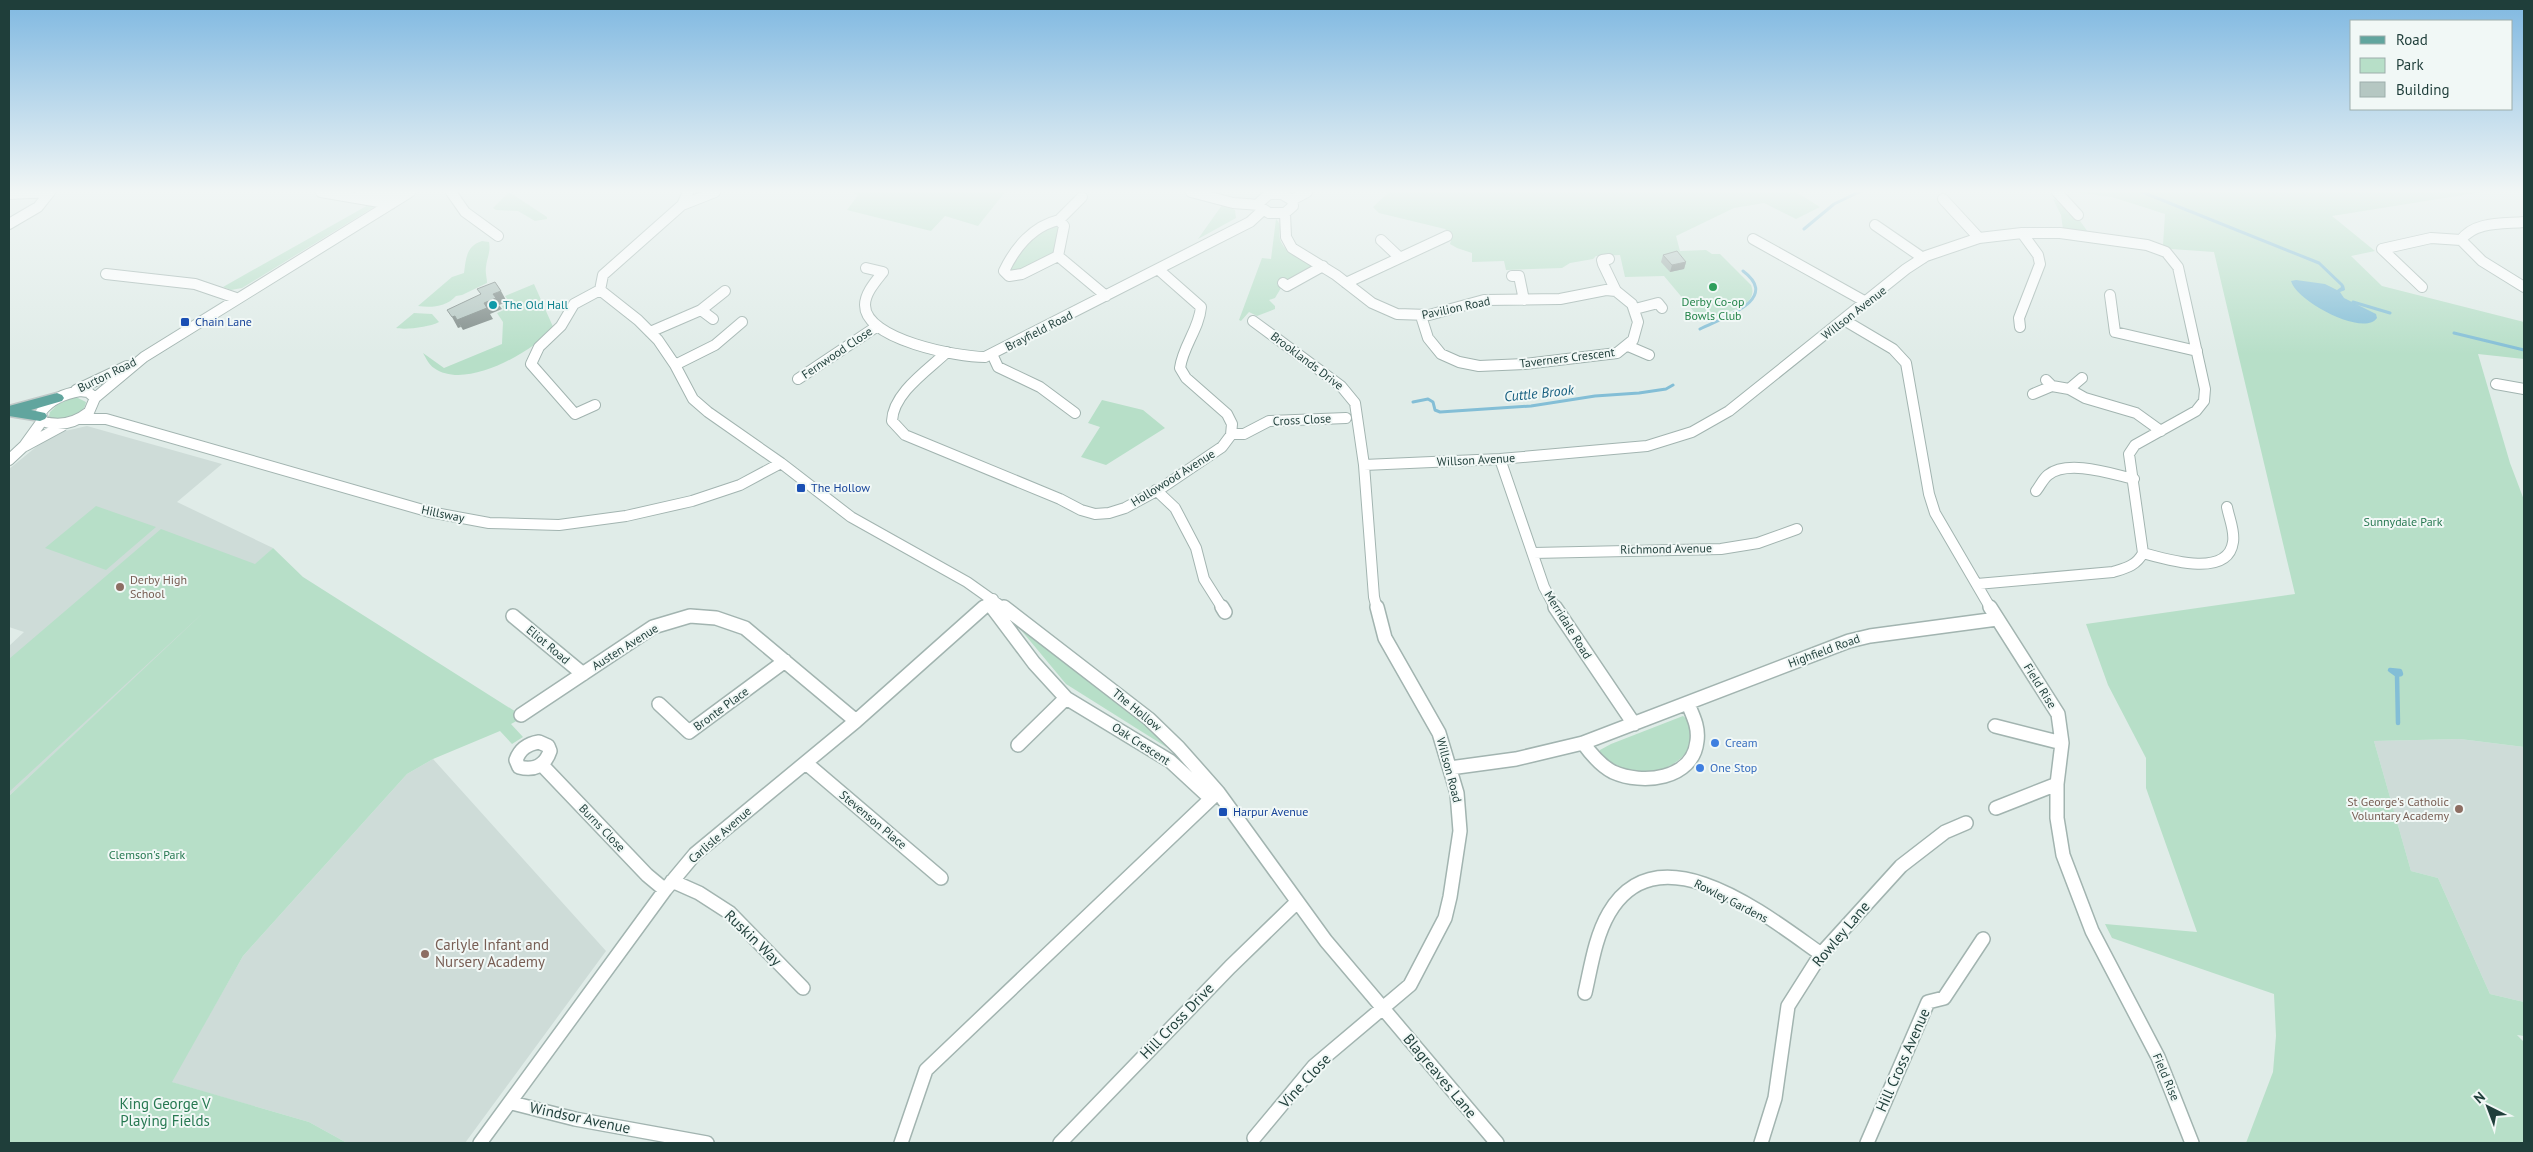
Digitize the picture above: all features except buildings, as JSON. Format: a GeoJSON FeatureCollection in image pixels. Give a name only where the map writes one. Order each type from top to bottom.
{"type":"FeatureCollection","features":[{"type":"Feature","properties":{"kind":"main road"},"geometry":{"type":"LineString","coordinates":[[9,411],[57,398]]}},
{"type":"Feature","properties":{"kind":"main road"},"geometry":{"type":"LineString","coordinates":[[9,411],[22,412],[41,419]]}},
{"type":"Feature","properties":{"kind":"street","name":"Burton Road"},"geometry":{"type":"LineString","coordinates":[[57,398],[144,357],[322,246]]}},
{"type":"Feature","properties":{"kind":"street"},"geometry":{"type":"LineString","coordinates":[[595,405],[575,414],[531,364],[539,347],[561,326],[574,304],[600,290],[603,276],[637,246]]}},
{"type":"Feature","properties":{"kind":"street"},"geometry":{"type":"LineString","coordinates":[[1021,246],[1004,271],[1009,276],[1022,274],[1058,256]]}},
{"type":"Feature","properties":{"kind":"street"},"geometry":{"type":"LineString","coordinates":[[1058,256],[1060,246]]}},
{"type":"Feature","properties":{"kind":"street","name":"Brayfield Road"},"geometry":{"type":"LineString","coordinates":[[876,327],[947,352],[974,358],[992,354],[1205,246]]}},
{"type":"Feature","properties":{"kind":"street","name":"Pavilion Road"},"geometry":{"type":"LineString","coordinates":[[1290,246],[1323,266],[1384,310],[1404,315],[1421,316],[1437,314],[1484,300],[1566,299],[1606,290],[1616,291]]}},
{"type":"Feature","properties":{"kind":"street"},"geometry":{"type":"LineString","coordinates":[[1387,246],[1398,257]]}},
{"type":"Feature","properties":{"kind":"street"},"geometry":{"type":"LineString","coordinates":[[1346,283],[1424,246]]}},
{"type":"Feature","properties":{"kind":"street"},"geometry":{"type":"LineString","coordinates":[[1766,246],[1866,302]]}},
{"type":"Feature","properties":{"kind":"street"},"geometry":{"type":"LineString","coordinates":[[1905,246],[1923,258]]}},
{"type":"Feature","properties":{"kind":"street","name":"Willson Avenue"},"geometry":{"type":"LineString","coordinates":[[1364,465],[1500,459],[1647,446],[1692,432],[1728,411],[1923,258],[1957,246]]}},
{"type":"Feature","properties":{"kind":"street"},"geometry":{"type":"LineString","coordinates":[[2020,327],[2019,318],[2040,264],[2038,255],[2031,246]]}},
{"type":"Feature","properties":{"kind":"street","name":"Willson Avenue"},"geometry":{"type":"LineString","coordinates":[[2143,553],[2129,454],[2135,445],[2196,411],[2204,401],[2205,389],[2178,267],[2166,253],[2149,246]]}},
{"type":"Feature","properties":{"kind":"street"},"geometry":{"type":"LineString","coordinates":[[2393,246],[2382,248],[2422,287]]}},
{"type":"Feature","properties":{"kind":"street"},"geometry":{"type":"LineString","coordinates":[[2467,246],[2482,261],[2524,287]]}},
{"type":"Feature","properties":{"kind":"street"},"geometry":{"type":"LineString","coordinates":[[1058,256],[1106,296]]}},
{"type":"Feature","properties":{"kind":"street"},"geometry":{"type":"LineString","coordinates":[[1610,259],[1602,260],[1605,272],[1616,285],[1616,291],[1626,297],[1635,309],[1658,303],[1662,308]]}},
{"type":"Feature","properties":{"kind":"street"},"geometry":{"type":"LineString","coordinates":[[1283,283],[1287,286],[1323,266]]}},
{"type":"Feature","properties":{"kind":"street"},"geometry":{"type":"LineString","coordinates":[[866,268],[883,272],[871,289],[864,307],[867,318],[876,327]]}},
{"type":"Feature","properties":{"kind":"street"},"geometry":{"type":"LineString","coordinates":[[1159,270],[1201,307],[1201,315],[1183,351],[1180,368],[1188,380],[1227,414],[1231,423],[1231,434]]}},
{"type":"Feature","properties":{"kind":"street"},"geometry":{"type":"LineString","coordinates":[[106,274],[195,284],[236,298]]}},
{"type":"Feature","properties":{"kind":"street"},"geometry":{"type":"LineString","coordinates":[[1512,276],[1519,276],[1524,300]]}},
{"type":"Feature","properties":{"kind":"street","name":"The Hollow"},"geometry":{"type":"LineString","coordinates":[[600,290],[650,332],[675,365],[693,399],[851,517],[990,600],[1160,728],[1326,941],[1384,1009]]}},
{"type":"Feature","properties":{"kind":"street"},"geometry":{"type":"LineString","coordinates":[[650,332],[701,310],[725,291]]}},
{"type":"Feature","properties":{"kind":"street"},"geometry":{"type":"LineString","coordinates":[[2110,295],[2115,332],[2141,337],[2177,348],[2197,350]]}},
{"type":"Feature","properties":{"kind":"street","name":"Taverners Crescent"},"geometry":{"type":"LineString","coordinates":[[1421,316],[1425,334],[1433,346],[1450,359],[1473,366],[1502,366],[1611,355],[1621,351],[1628,346],[1639,325],[1639,317],[1635,309]]}},
{"type":"Feature","properties":{"kind":"street"},"geometry":{"type":"LineString","coordinates":[[701,310],[713,319]]}},
{"type":"Feature","properties":{"kind":"street","name":"Field Rise"},"geometry":{"type":"LineString","coordinates":[[1844,320],[1893,349],[1906,363],[1935,513],[1997,619],[2058,714],[2062,744],[2057,784],[2057,818],[2063,855],[2092,931],[2158,1057],[2192,1143]]}},
{"type":"Feature","properties":{"kind":"street","name":"Brooklands Drive"},"geometry":{"type":"LineString","coordinates":[[1253,321],[1335,381],[1352,399],[1357,409],[1364,465]]}},
{"type":"Feature","properties":{"kind":"street"},"geometry":{"type":"LineString","coordinates":[[675,365],[715,345],[742,322]]}},
{"type":"Feature","properties":{"kind":"street","name":"Fernwood Close"},"geometry":{"type":"LineString","coordinates":[[798,379],[876,327]]}},
{"type":"Feature","properties":{"kind":"street"},"geometry":{"type":"LineString","coordinates":[[1628,346],[1649,355]]}},
{"type":"Feature","properties":{"kind":"street","name":"Hollowood Avenue"},"geometry":{"type":"LineString","coordinates":[[947,352],[906,392],[893,408],[892,422],[905,435],[1060,499],[1087,513],[1107,514],[1120,510],[1156,490],[1222,447],[1231,434]]}},
{"type":"Feature","properties":{"kind":"street"},"geometry":{"type":"LineString","coordinates":[[992,354],[998,367],[1040,387],[1076,412]]}},
{"type":"Feature","properties":{"kind":"street","name":"Burton Road"},"geometry":{"type":"LineString","coordinates":[[73,421],[87,413],[95,400],[144,357]]}},
{"type":"Feature","properties":{"kind":"street"},"geometry":{"type":"LineString","coordinates":[[2069,389],[2082,378]]}},
{"type":"Feature","properties":{"kind":"street"},"geometry":{"type":"LineString","coordinates":[[2033,394],[2049,383],[2069,389],[2085,398],[2136,413],[2161,431]]}},
{"type":"Feature","properties":{"kind":"street"},"geometry":{"type":"LineString","coordinates":[[2496,384],[2524,389]]}},
{"type":"Feature","properties":{"kind":"street"},"geometry":{"type":"LineString","coordinates":[[71,392],[88,392],[104,409],[106,419]]}},
{"type":"Feature","properties":{"kind":"street"},"geometry":{"type":"LineString","coordinates":[[9,460],[24,446],[41,419],[44,407],[57,398]]}},
{"type":"Feature","properties":{"kind":"street","name":"Cross Close"},"geometry":{"type":"LineString","coordinates":[[1231,434],[1244,434],[1269,420],[1346,418]]}},
{"type":"Feature","properties":{"kind":"street","name":"Hillsway"},"geometry":{"type":"LineString","coordinates":[[41,419],[57,425],[73,421],[106,419],[430,512],[489,523],[559,525],[626,516],[692,501],[740,485],[781,463]]}},
{"type":"Feature","properties":{"kind":"street"},"geometry":{"type":"LineString","coordinates":[[24,446],[73,421]]}},
{"type":"Feature","properties":{"kind":"street","name":"Merridale Road"},"geometry":{"type":"LineString","coordinates":[[1500,459],[1544,587],[1560,618],[1634,724]]}},
{"type":"Feature","properties":{"kind":"street","name":"Willson Road"},"geometry":{"type":"LineString","coordinates":[[1364,465],[1374,597],[1379,619],[1390,647],[1439,733],[1460,810],[1457,861],[1445,918],[1432,948],[1410,985],[1384,1009]]}},
{"type":"Feature","properties":{"kind":"street"},"geometry":{"type":"LineString","coordinates":[[2036,491],[2046,471],[2089,469],[2134,479]]}},
{"type":"Feature","properties":{"kind":"street"},"geometry":{"type":"LineString","coordinates":[[1156,490],[1174,508],[1182,521],[1196,548],[1204,579],[1225,612]]}},
{"type":"Feature","properties":{"kind":"street"},"geometry":{"type":"LineString","coordinates":[[1977,584],[2113,572],[2133,566],[2143,553],[2196,565],[2216,562],[2226,555],[2233,544],[2227,507]]}},
{"type":"Feature","properties":{"kind":"street","name":"Richmond Avenue"},"geometry":{"type":"LineString","coordinates":[[1533,553],[1721,549],[1758,543],[1797,529]]}},
{"type":"Feature","properties":{"kind":"street","name":"Oak Crescent"},"geometry":{"type":"LineString","coordinates":[[990,600],[1034,663],[1066,698],[1132,736],[1170,761],[1214,795]]}},
{"type":"Feature","properties":{"kind":"street","name":"Carlisle Avenue"},"geometry":{"type":"LineString","coordinates":[[480,1143],[512,1103],[669,886],[695,854],[856,721],[990,600]]}},
{"type":"Feature","properties":{"kind":"street","name":"Eliot Road"},"geometry":{"type":"LineString","coordinates":[[513,616],[583,674]]}},
{"type":"Feature","properties":{"kind":"street","name":"Austen Avenue"},"geometry":{"type":"LineString","coordinates":[[521,715],[653,627],[690,616],[716,618],[745,628],[856,721]]}},
{"type":"Feature","properties":{"kind":"street","name":"Highfield Road"},"geometry":{"type":"LineString","coordinates":[[1450,768],[1516,759],[1583,744],[1849,641],[1870,636],[1997,619]]}},
{"type":"Feature","properties":{"kind":"street","name":"Bronte Place"},"geometry":{"type":"LineString","coordinates":[[659,704],[689,732],[786,661]]}},
{"type":"Feature","properties":{"kind":"street"},"geometry":{"type":"LineString","coordinates":[[1018,745],[1066,698]]}},
{"type":"Feature","properties":{"kind":"street"},"geometry":{"type":"LineString","coordinates":[[1583,744],[1599,762],[1621,775],[1647,779],[1669,775],[1689,762],[1696,750],[1699,736],[1698,725],[1688,704]]}},
{"type":"Feature","properties":{"kind":"street"},"geometry":{"type":"LineString","coordinates":[[1995,726],[2062,744]]}},
{"type":"Feature","properties":{"kind":"street","name":"Stevenson Place"},"geometry":{"type":"LineString","coordinates":[[806,763],[941,878]]}},
{"type":"Feature","properties":{"kind":"street","name":"Burns Close"},"geometry":{"type":"LineString","coordinates":[[542,764],[647,875],[669,886]]}},
{"type":"Feature","properties":{"kind":"street"},"geometry":{"type":"LineString","coordinates":[[1996,808],[2057,784]]}},
{"type":"Feature","properties":{"kind":"street"},"geometry":{"type":"LineString","coordinates":[[900,1143],[926,1070],[1214,795]]}},
{"type":"Feature","properties":{"kind":"street","name":"Rowley Lane"},"geometry":{"type":"LineString","coordinates":[[1761,1143],[1775,1098],[1788,1006],[1821,954],[1901,866],[1945,832],[1966,823]]}},
{"type":"Feature","properties":{"kind":"street","name":"Rowley Gardens"},"geometry":{"type":"LineString","coordinates":[[1585,993],[1601,934],[1613,906],[1634,886],[1659,876],[1692,880],[1713,888],[1767,918],[1821,954]]}},
{"type":"Feature","properties":{"kind":"street","name":"Ruskin Way"},"geometry":{"type":"LineString","coordinates":[[669,886],[699,893],[730,913],[803,988]]}},
{"type":"Feature","properties":{"kind":"street","name":"Hill Cross Drive"},"geometry":{"type":"LineString","coordinates":[[1060,1143],[1230,967],[1297,902]]}},
{"type":"Feature","properties":{"kind":"street","name":"Hill Cross Avenue"},"geometry":{"type":"LineString","coordinates":[[1868,1143],[1928,1002],[1944,998],[1982,939]]}},
{"type":"Feature","properties":{"kind":"street","name":"Vine Close"},"geometry":{"type":"LineString","coordinates":[[1254,1138],[1314,1066],[1384,1009]]}},
{"type":"Feature","properties":{"kind":"street","name":"Blagreaves Lane"},"geometry":{"type":"LineString","coordinates":[[1384,1009],[1497,1143]]}},
{"type":"Feature","properties":{"kind":"street","name":"Windsor Avenue"},"geometry":{"type":"LineString","coordinates":[[512,1103],[575,1119],[707,1143]]}},
{"type":"Feature","properties":{"kind":"shaded area","name":"Derby High School"},"geometry":{"type":"Polygon","coordinates":[[[87,426],[222,464],[177,502],[273,548],[9,796],[9,646],[24,632],[9,627],[9,469],[41,443],[65,431],[87,426]]]}},
{"type":"Feature","properties":{"kind":"shaded area","name":"St George's Catholic Voluntary Academy"},"geometry":{"type":"Polygon","coordinates":[[[2460,739],[2524,747],[2524,1002],[2490,994],[2438,878],[2411,871],[2374,741],[2460,739]]]}},
{"type":"Feature","properties":{"kind":"shaded area","name":"Carlyle Infant and Nursery Academy"},"geometry":{"type":"Polygon","coordinates":[[[433,759],[606,951],[465,1143],[347,1143],[309,1122],[171,1082],[243,956],[407,774],[433,759]]]}},
{"type":"Feature","properties":{"kind":"green space"},"geometry":{"type":"Polygon","coordinates":[[[296,246],[311,246],[242,288],[231,290],[223,287],[296,246]]]}},
{"type":"Feature","properties":{"kind":"green space"},"geometry":{"type":"Polygon","coordinates":[[[473,246],[489,246],[486,269],[487,283],[456,296],[443,305],[433,307],[418,306],[452,277],[464,273],[466,258],[473,246]]]}},
{"type":"Feature","properties":{"kind":"green space"},"geometry":{"type":"Polygon","coordinates":[[[1024,246],[1058,246],[1057,253],[1020,273],[1011,273],[1008,267],[1024,246]]]}},
{"type":"Feature","properties":{"kind":"green space"},"geometry":{"type":"Polygon","coordinates":[[[1273,246],[1283,246],[1293,255],[1312,265],[1312,268],[1291,280],[1286,279],[1277,284],[1281,288],[1275,298],[1269,300],[1275,306],[1275,309],[1257,316],[1249,312],[1241,321],[1239,320],[1262,258],[1271,259],[1273,246]]]}},
{"type":"Feature","properties":{"kind":"green space","name":"Derby Co-op Bowls Club"},"geometry":{"type":"Polygon","coordinates":[[[1453,246],[1679,246],[1680,251],[1706,250],[1712,254],[1720,254],[1751,285],[1752,293],[1750,299],[1744,305],[1726,313],[1701,320],[1664,276],[1625,277],[1620,255],[1596,256],[1593,259],[1570,263],[1562,268],[1506,270],[1504,261],[1472,262],[1472,253],[1453,246]]]}},
{"type":"Feature","properties":{"kind":"green space","name":"Sunnydale Park"},"geometry":{"type":"Polygon","coordinates":[[[2165,246],[2369,246],[2375,251],[2351,256],[2382,286],[2524,322],[2524,359],[2478,354],[2510,463],[2524,500],[2524,747],[2460,739],[2374,741],[2411,871],[2438,878],[2490,994],[2524,1002],[2524,1036],[2517,1035],[2524,1042],[2524,1143],[2246,1143],[2273,1072],[2276,1036],[2274,994],[2112,938],[2105,924],[2197,932],[2146,788],[2146,758],[2108,685],[2086,624],[2295,594],[2214,252],[2171,249],[2165,246]]]}},
{"type":"Feature","properties":{"kind":"green space"},"geometry":{"type":"Polygon","coordinates":[[[534,284],[554,329],[530,348],[497,366],[463,375],[447,374],[434,368],[429,363],[423,353],[444,368],[502,344],[503,322],[497,313],[504,310],[502,306],[510,303],[505,296],[534,284]]]}},
{"type":"Feature","properties":{"kind":"green space"},"geometry":{"type":"Polygon","coordinates":[[[414,313],[432,314],[439,322],[418,328],[396,328],[414,313]]]}},
{"type":"Feature","properties":{"kind":"green space"},"geometry":{"type":"Polygon","coordinates":[[[76,397],[86,402],[82,411],[78,414],[68,418],[57,419],[52,419],[49,416],[50,412],[59,403],[76,397]]]}},
{"type":"Feature","properties":{"kind":"green space"},"geometry":{"type":"Polygon","coordinates":[[[1102,400],[1143,410],[1165,428],[1106,465],[1081,457],[1100,427],[1088,423],[1102,400]]]}},
{"type":"Feature","properties":{"kind":"green space"},"geometry":{"type":"Polygon","coordinates":[[[96,506],[156,527],[106,570],[45,548],[96,506]]]}},
{"type":"Feature","properties":{"kind":"green space","name":"Clemson's Park"},"geometry":{"type":"Polygon","coordinates":[[[161,529],[255,564],[273,548],[303,577],[524,717],[511,724],[523,737],[512,744],[500,731],[433,759],[407,774],[243,956],[172,1082],[309,1122],[347,1143],[9,1143],[9,796],[205,611],[9,792],[9,659],[161,529]]]}},
{"type":"Feature","properties":{"kind":"green space"},"geometry":{"type":"Polygon","coordinates":[[[1011,618],[1157,731],[1171,750],[1066,684],[1011,618]]]}},
{"type":"Feature","properties":{"kind":"green space"},"geometry":{"type":"Polygon","coordinates":[[[1683,716],[1692,727],[1693,739],[1687,752],[1676,762],[1660,770],[1642,772],[1621,767],[1600,754],[1600,750],[1611,744],[1683,716]]]}},
{"type":"Feature","properties":{"kind":"water"},"geometry":{"type":"Polygon","coordinates":[[[2291,281],[2325,284],[2337,290],[2344,285],[2345,290],[2340,292],[2344,298],[2376,314],[2377,318],[2370,323],[2359,323],[2331,314],[2305,298],[2291,281]]]}},
{"type":"Feature","properties":{"kind":"waterway","name":"Cuttle Brook"},"geometry":{"type":"LineString","coordinates":[[2276,246],[2319,263],[2342,285],[2343,289]]}},
{"type":"Feature","properties":{"kind":"waterway","name":"Cuttle Brook"},"geometry":{"type":"LineString","coordinates":[[1700,329],[1744,307],[1752,299],[1756,291],[1753,281],[1743,271]]}},
{"type":"Feature","properties":{"kind":"waterway","name":"Cuttle Brook"},"geometry":{"type":"LineString","coordinates":[[2353,302],[2390,313]]}},
{"type":"Feature","properties":{"kind":"waterway","name":"Cuttle Brook"},"geometry":{"type":"LineString","coordinates":[[2454,333],[2524,350]]}},
{"type":"Feature","properties":{"kind":"waterway","name":"Cuttle Brook"},"geometry":{"type":"LineString","coordinates":[[1413,402],[1428,399],[1433,402],[1435,410],[1440,412],[1531,406],[1595,396],[1639,393],[1666,389],[1673,385]]}},
{"type":"Feature","properties":{"kind":"waterway"},"geometry":{"type":"LineString","coordinates":[[2390,670],[2400,671],[2401,674],[2397,675],[2390,670]]}},
{"type":"Feature","properties":{"kind":"waterway"},"geometry":{"type":"LineString","coordinates":[[2397,675],[2398,723]]}},
{"type":"Feature","properties":{"kind":"place","name":"Derby Co-op Bowls Club"},"geometry":{"type":"Point","coordinates":[1713,287]}},
{"type":"Feature","properties":{"kind":"place","name":"The Old Hall"},"geometry":{"type":"Point","coordinates":[493,305]}},
{"type":"Feature","properties":{"kind":"place","name":"Chain Lane"},"geometry":{"type":"Point","coordinates":[185,322]}},
{"type":"Feature","properties":{"kind":"place","name":"The Hollow"},"geometry":{"type":"Point","coordinates":[801,488]}},
{"type":"Feature","properties":{"kind":"place","name":"Derby High School"},"geometry":{"type":"Point","coordinates":[120,587]}},
{"type":"Feature","properties":{"kind":"place","name":"Cream"},"geometry":{"type":"Point","coordinates":[1715,743]}},
{"type":"Feature","properties":{"kind":"place","name":"One Stop"},"geometry":{"type":"Point","coordinates":[1700,768]}},
{"type":"Feature","properties":{"kind":"place","name":"St George's Catholic Voluntary Academy"},"geometry":{"type":"Point","coordinates":[2459,809]}},
{"type":"Feature","properties":{"kind":"place","name":"Harpur Avenue"},"geometry":{"type":"Point","coordinates":[1223,812]}},
{"type":"Feature","properties":{"kind":"place","name":"Carlyle Infant and Nursery Academy"},"geometry":{"type":"Point","coordinates":[425,954]}},
{"type":"Feature","properties":{"kind":"park label","name":"King George V Playing Fields"},"geometry":{"type":"Point","coordinates":[165,1112]}}]}
